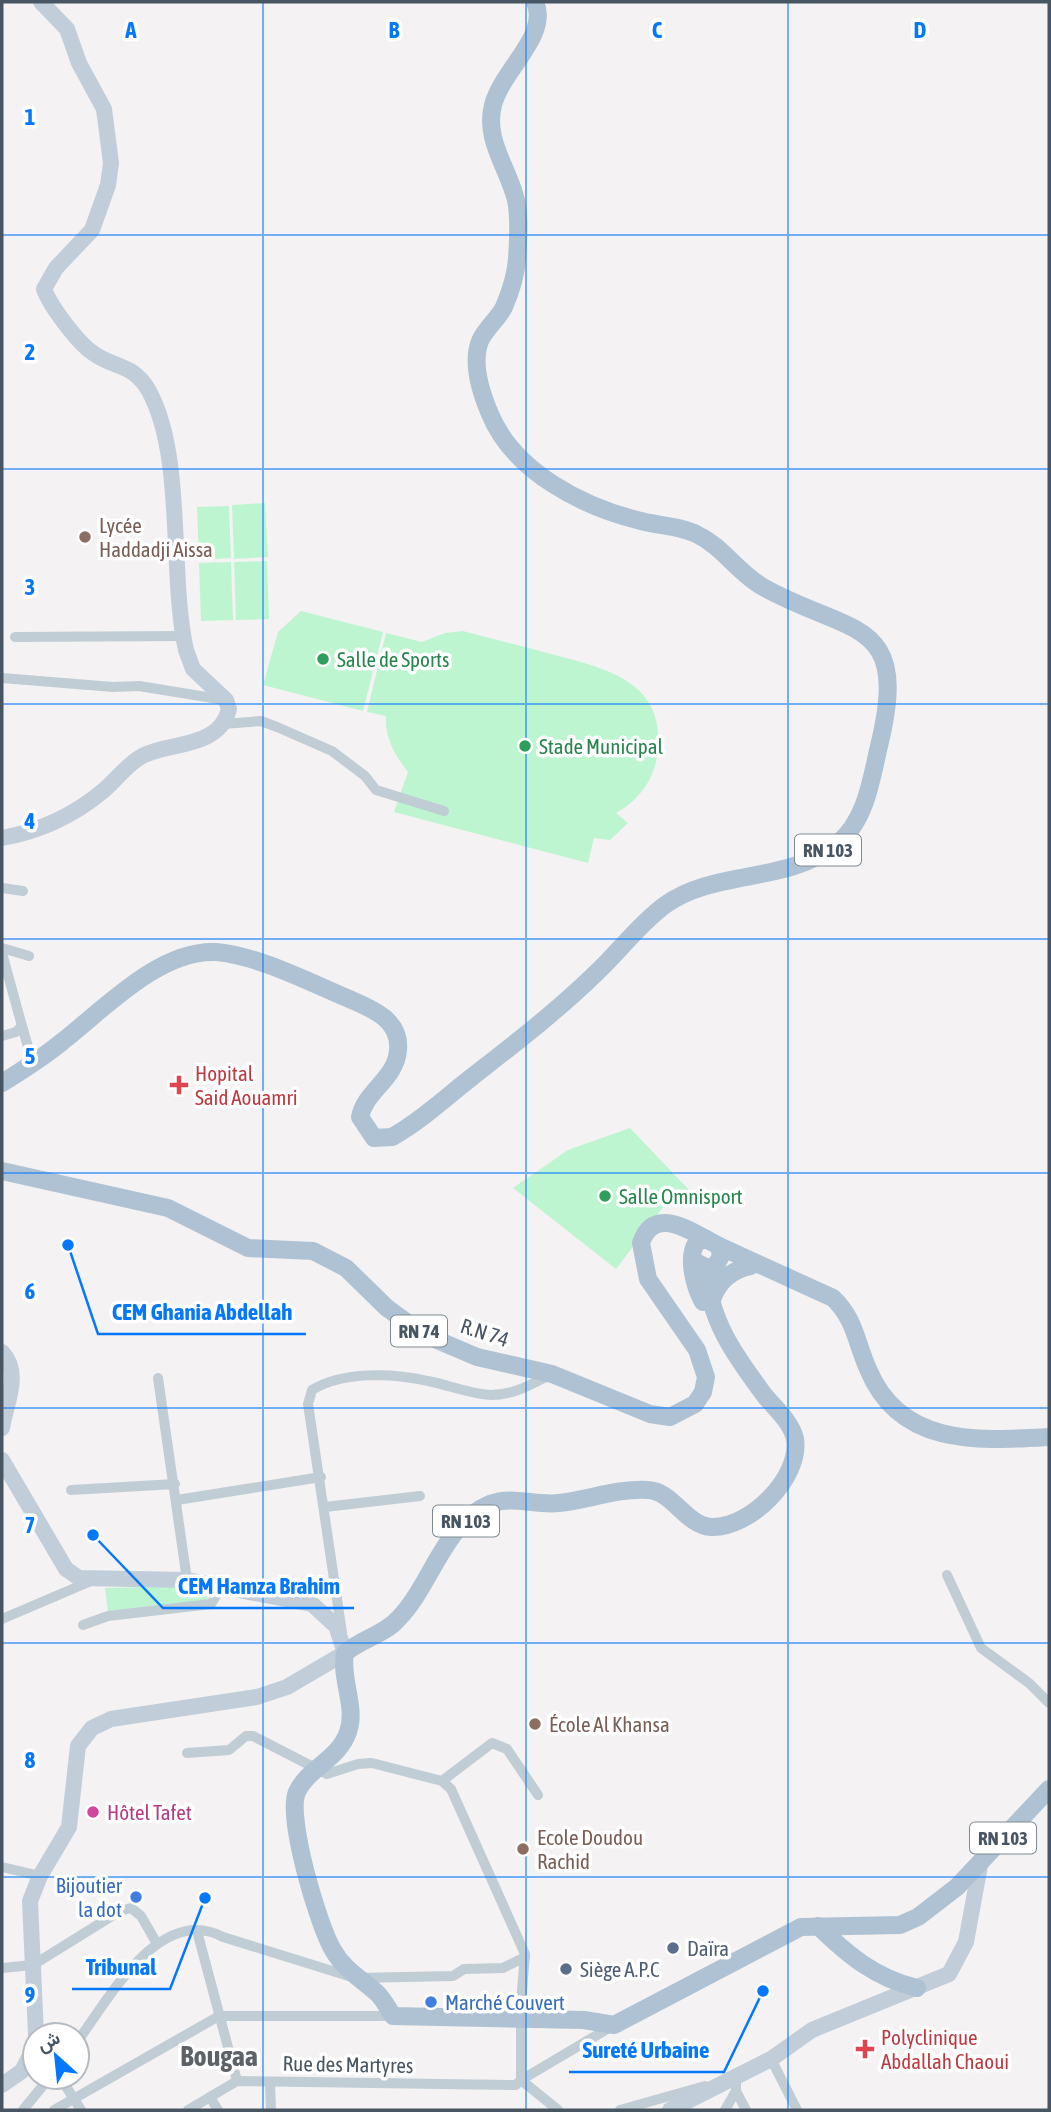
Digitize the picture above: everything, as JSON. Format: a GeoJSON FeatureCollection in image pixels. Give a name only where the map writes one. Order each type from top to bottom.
{"type":"FeatureCollection","features":[{"type":"Feature","properties":{"kind":"main road","name":"RN 103"},"geometry":{"type":"LineString","coordinates":[[2,1083],[33,1064],[125,989],[152,972],[204,952],[231,955],[374,1009],[391,1023],[398,1038],[396,1062],[388,1078],[361,1110],[360,1117],[374,1138],[392,1137],[567,1001],[662,907],[683,894],[707,886],[770,873],[801,863],[840,842],[859,817],[885,722],[889,682],[882,652],[870,636],[851,624],[762,586],[695,533],[636,520],[569,491],[516,455],[498,433],[488,410],[476,363],[480,342],[503,307],[516,267],[518,233],[516,202],[496,151],[491,116],[505,75],[539,27],[540,16],[535,2]]}},
{"type":"Feature","properties":{"kind":"main road","name":"R.N 74"},"geometry":{"type":"LineString","coordinates":[[2,1171],[168,1208],[248,1248],[313,1251],[346,1268],[387,1308],[423,1334],[477,1357],[552,1374],[650,1414],[670,1416],[695,1405],[703,1392],[706,1377],[702,1362],[652,1287],[643,1259],[643,1238],[658,1223],[678,1224],[706,1254],[759,1266],[813,1287],[846,1310],[855,1327],[873,1381],[895,1411],[913,1423],[938,1434],[971,1438],[1049,1437]]}},
{"type":"Feature","properties":{"kind":"main road","name":"RN 103"},"geometry":{"type":"LineString","coordinates":[[345,1653],[398,1620],[458,1530],[479,1510],[492,1503],[520,1500],[560,1503],[578,1498],[650,1490],[667,1497],[689,1517],[710,1527],[735,1522],[759,1507],[782,1484],[793,1460],[795,1438],[785,1420],[743,1364],[712,1310],[706,1254]]}},
{"type":"Feature","properties":{"kind":"main road"},"geometry":{"type":"LineString","coordinates":[[712,1310],[722,1281],[735,1270],[759,1266]]}},
{"type":"Feature","properties":{"kind":"main road"},"geometry":{"type":"LineString","coordinates":[[345,1653],[342,1668],[349,1707],[348,1732],[332,1757],[303,1782],[296,1794],[294,1818],[324,1929],[332,1949],[355,1978],[378,1995],[393,2016],[584,2020],[614,2025]]}},
{"type":"Feature","properties":{"kind":"main road","name":"RN 103"},"geometry":{"type":"LineString","coordinates":[[614,2025],[788,1931],[818,1926],[900,1924],[932,1908],[1049,1789]]}},
{"type":"Feature","properties":{"kind":"main road"},"geometry":{"type":"LineString","coordinates":[[818,1926],[848,1955],[873,1972],[893,1983],[917,1988]]}},
{"type":"Feature","properties":{"kind":"main road"},"geometry":{"type":"LineString","coordinates":[[584,2020],[589,2040]]}},
{"type":"Feature","properties":{"kind":"street"},"geometry":{"type":"LineString","coordinates":[[41,2],[67,29],[79,63],[104,109],[111,163],[108,185],[92,230],[56,268],[44,289],[79,341],[94,354],[131,369],[139,377],[162,419],[169,465],[183,636],[193,669],[226,700],[229,709],[223,724]]}},
{"type":"Feature","properties":{"kind":"street"},"geometry":{"type":"LineString","coordinates":[[15,637],[183,636]]}},
{"type":"Feature","properties":{"kind":"street"},"geometry":{"type":"LineString","coordinates":[[2,678],[113,687],[139,686],[226,700]]}},
{"type":"Feature","properties":{"kind":"street"},"geometry":{"type":"LineString","coordinates":[[2,838],[41,829],[76,812],[140,757],[190,744],[223,724],[261,721],[331,751],[365,776],[376,790],[444,811]]}},
{"type":"Feature","properties":{"kind":"street"},"geometry":{"type":"LineString","coordinates":[[2,888],[23,891]]}},
{"type":"Feature","properties":{"kind":"street"},"geometry":{"type":"LineString","coordinates":[[29,956],[2,951],[33,1064]]}},
{"type":"Feature","properties":{"kind":"street"},"geometry":{"type":"LineString","coordinates":[[2,1036],[16,1032],[22,1026]]}},
{"type":"Feature","properties":{"kind":"street"},"geometry":{"type":"LineString","coordinates":[[2,1352],[7,1357],[13,1377],[2,1428]]}},
{"type":"Feature","properties":{"kind":"street"},"geometry":{"type":"LineString","coordinates":[[345,1653],[321,1477],[308,1404],[312,1390],[326,1382],[345,1378],[400,1377],[490,1395],[517,1391],[552,1374]]}},
{"type":"Feature","properties":{"kind":"street"},"geometry":{"type":"LineString","coordinates":[[158,1378],[187,1580]]}},
{"type":"Feature","properties":{"kind":"street"},"geometry":{"type":"LineString","coordinates":[[2,1460],[66,1569],[79,1578],[187,1580],[312,1604],[336,1626],[345,1653]]}},
{"type":"Feature","properties":{"kind":"street"},"geometry":{"type":"LineString","coordinates":[[177,1500],[321,1477]]}},
{"type":"Feature","properties":{"kind":"street"},"geometry":{"type":"LineString","coordinates":[[71,1490],[175,1484]]}},
{"type":"Feature","properties":{"kind":"street"},"geometry":{"type":"LineString","coordinates":[[325,1507],[420,1496]]}},
{"type":"Feature","properties":{"kind":"street"},"geometry":{"type":"LineString","coordinates":[[947,1576],[981,1648],[1029,1683],[1049,1703]]}},
{"type":"Feature","properties":{"kind":"street"},"geometry":{"type":"LineString","coordinates":[[2,1619],[93,1580]]}},
{"type":"Feature","properties":{"kind":"street"},"geometry":{"type":"LineString","coordinates":[[83,1625],[108,1616],[211,1604],[222,1586]]}},
{"type":"Feature","properties":{"kind":"street"},"geometry":{"type":"LineString","coordinates":[[35,2021],[30,1901],[40,1876],[69,1828],[78,1746],[92,1728],[111,1719],[257,1697],[287,1687],[345,1653]]}},
{"type":"Feature","properties":{"kind":"street"},"geometry":{"type":"LineString","coordinates":[[187,1753],[229,1750],[246,1736],[253,1736],[327,1774],[358,1764],[372,1763],[442,1781],[451,1789],[525,1957],[518,2083]]}},
{"type":"Feature","properties":{"kind":"street"},"geometry":{"type":"LineString","coordinates":[[442,1781],[492,1743],[507,1749],[538,1795]]}},
{"type":"Feature","properties":{"kind":"street"},"geometry":{"type":"LineString","coordinates":[[670,2110],[736,2084],[812,2030],[949,1974],[960,1956],[981,1860]]}},
{"type":"Feature","properties":{"kind":"street"},"geometry":{"type":"LineString","coordinates":[[2,1867],[40,1876]]}},
{"type":"Feature","properties":{"kind":"street"},"geometry":{"type":"LineString","coordinates":[[2,1968],[33,1965],[121,1911],[131,1908],[141,1916],[156,1942]]}},
{"type":"Feature","properties":{"kind":"street"},"geometry":{"type":"LineString","coordinates":[[91,2023],[146,1950],[156,1942],[177,1933],[211,1930],[223,1937],[355,1978],[453,1976],[464,1969],[503,1968],[525,1957]]}},
{"type":"Feature","properties":{"kind":"street"},"geometry":{"type":"LineString","coordinates":[[188,2110],[237,2081],[197,1931]]}},
{"type":"Feature","properties":{"kind":"street"},"geometry":{"type":"LineString","coordinates":[[54,2110],[219,2016],[393,2016]]}},
{"type":"Feature","properties":{"kind":"street"},"geometry":{"type":"LineString","coordinates":[[518,2083],[614,2025]]}},
{"type":"Feature","properties":{"kind":"street"},"geometry":{"type":"LineString","coordinates":[[771,2059],[797,2110]]}},
{"type":"Feature","properties":{"kind":"street"},"geometry":{"type":"LineString","coordinates":[[2,2085],[9,2075]]}},
{"type":"Feature","properties":{"kind":"street","name":"Rue des Martyres"},"geometry":{"type":"LineString","coordinates":[[237,2081],[518,2083]]}},
{"type":"Feature","properties":{"kind":"street"},"geometry":{"type":"LineString","coordinates":[[270,2082],[271,2110]]}},
{"type":"Feature","properties":{"kind":"street"},"geometry":{"type":"LineString","coordinates":[[518,2083],[558,2110]]}},
{"type":"Feature","properties":{"kind":"street"},"geometry":{"type":"LineString","coordinates":[[620,2110],[736,2084]]}},
{"type":"Feature","properties":{"kind":"street"},"geometry":{"type":"LineString","coordinates":[[725,2110],[736,2084]]}},
{"type":"Feature","properties":{"kind":"street"},"geometry":{"type":"LineString","coordinates":[[736,2084],[746,2110]]}},
{"type":"Feature","properties":{"kind":"street"},"geometry":{"type":"LineString","coordinates":[[23,2110],[39,2091]]}},
{"type":"Feature","properties":{"kind":"street"},"geometry":{"type":"LineString","coordinates":[[69,2091],[81,2110]]}},
{"type":"Feature","properties":{"kind":"street"},"geometry":{"type":"LineString","coordinates":[[210,2097],[218,2110]]}},
{"type":"Feature","properties":{"kind":"green space"},"geometry":{"type":"Polygon","coordinates":[[[265,503],[268,557],[234,559],[232,505],[265,503]]]}},
{"type":"Feature","properties":{"kind":"green space"},"geometry":{"type":"Polygon","coordinates":[[[229,506],[231,558],[199,560],[197,507],[229,506]]]}},
{"type":"Feature","properties":{"kind":"green space"},"geometry":{"type":"Polygon","coordinates":[[[267,561],[269,619],[236,620],[234,562],[267,561]]]}},
{"type":"Feature","properties":{"kind":"green space"},"geometry":{"type":"Polygon","coordinates":[[[231,562],[233,620],[201,621],[199,563],[231,562]]]}},
{"type":"Feature","properties":{"kind":"green space","name":"Salle de Sports"},"geometry":{"type":"Polygon","coordinates":[[[301,611],[383,632],[363,711],[263,685],[278,632],[301,611]]]}},
{"type":"Feature","properties":{"kind":"green space","name":"Stade Municipal"},"geometry":{"type":"Polygon","coordinates":[[[463,631],[610,672],[641,692],[651,707],[657,726],[658,749],[654,769],[639,794],[616,813],[628,823],[610,840],[594,838],[588,863],[394,812],[408,772],[392,746],[387,732],[386,716],[367,712],[386,633],[422,642],[445,633],[463,631]]]}},
{"type":"Feature","properties":{"kind":"green space","name":"Salle Omnisport"},"geometry":{"type":"Polygon","coordinates":[[[630,1128],[689,1190],[685,1205],[667,1202],[616,1269],[513,1188],[568,1150],[630,1128]]]}},
{"type":"Feature","properties":{"kind":"green space"},"geometry":{"type":"Polygon","coordinates":[[[188,1586],[208,1589],[208,1601],[108,1612],[105,1588],[188,1586]]]}},
{"type":"Feature","properties":{"kind":"place","name":"Lycée Haddadji Aissa"},"geometry":{"type":"Point","coordinates":[85,537]}},
{"type":"Feature","properties":{"kind":"place","name":"Salle de Sports"},"geometry":{"type":"Point","coordinates":[323,659]}},
{"type":"Feature","properties":{"kind":"place","name":"Stade Municipal"},"geometry":{"type":"Point","coordinates":[525,746]}},
{"type":"Feature","properties":{"kind":"place","name":"Hopital Said Aouamri"},"geometry":{"type":"Point","coordinates":[179,1085]}},
{"type":"Feature","properties":{"kind":"place","name":"Salle Omnisport"},"geometry":{"type":"Point","coordinates":[605,1196]}},
{"type":"Feature","properties":{"kind":"place","name":"CEM Ghania Abdellah"},"geometry":{"type":"Point","coordinates":[68,1245]}},
{"type":"Feature","properties":{"kind":"place","name":"CEM Hamza Brahim"},"geometry":{"type":"Point","coordinates":[93,1535]}},
{"type":"Feature","properties":{"kind":"place","name":"École Al Khansa"},"geometry":{"type":"Point","coordinates":[535,1724]}},
{"type":"Feature","properties":{"kind":"place","name":"Hôtel Tafet"},"geometry":{"type":"Point","coordinates":[93,1812]}},
{"type":"Feature","properties":{"kind":"place","name":"Ecole Doudou Rachid"},"geometry":{"type":"Point","coordinates":[523,1849]}},
{"type":"Feature","properties":{"kind":"place","name":"Bijoutier la dot"},"geometry":{"type":"Point","coordinates":[136,1897]}},
{"type":"Feature","properties":{"kind":"place","name":"Tribunal"},"geometry":{"type":"Point","coordinates":[205,1898]}},
{"type":"Feature","properties":{"kind":"place","name":"Daïra"},"geometry":{"type":"Point","coordinates":[673,1948]}},
{"type":"Feature","properties":{"kind":"place","name":"Siège A.P.C"},"geometry":{"type":"Point","coordinates":[566,1969]}},
{"type":"Feature","properties":{"kind":"place","name":"Sureté Urbaine"},"geometry":{"type":"Point","coordinates":[763,1991]}},
{"type":"Feature","properties":{"kind":"place","name":"Marché Couvert"},"geometry":{"type":"Point","coordinates":[431,2002]}},
{"type":"Feature","properties":{"kind":"place","name":"Polyclinique Abdallah Chaoui"},"geometry":{"type":"Point","coordinates":[865,2049]}},
{"type":"Feature","properties":{"kind":"district","name":"Bougaa"},"geometry":{"type":"Point","coordinates":[219,2056]}}]}
